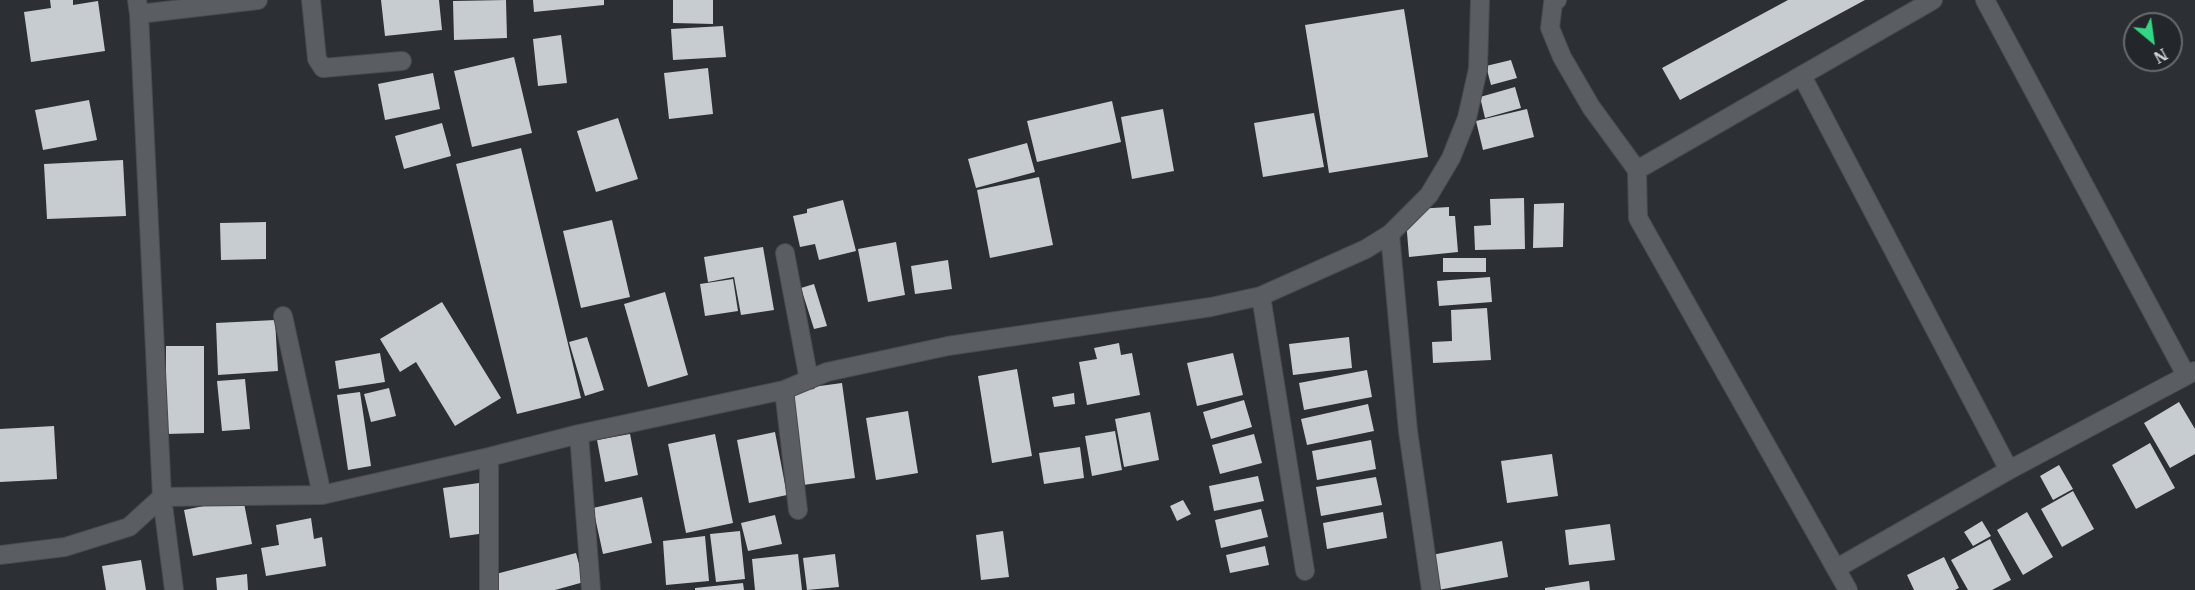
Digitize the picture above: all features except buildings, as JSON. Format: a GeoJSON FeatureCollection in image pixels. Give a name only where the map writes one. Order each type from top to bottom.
{"type":"FeatureCollection","features":[{"type":"Feature","properties":{"kind":"street"},"geometry":{"type":"LineString","coordinates":[[174,590],[162,497],[138,7],[258,0]]}},
{"type":"Feature","properties":{"kind":"street"},"geometry":{"type":"LineString","coordinates":[[310,0],[317,59],[323,68],[402,61]]}},
{"type":"Feature","properties":{"kind":"street"},"geometry":{"type":"LineString","coordinates":[[0,555],[65,547],[129,527],[162,497],[322,495],[579,434],[784,390],[827,372],[948,346],[1211,307],[1261,296],[1366,249],[1390,234],[1429,195],[1451,158],[1467,118],[1478,69],[1480,0]]}},
{"type":"Feature","properties":{"kind":"street"},"geometry":{"type":"LineString","coordinates":[[1557,0],[1553,3],[1550,28],[1562,57],[1591,106],[1637,170],[1638,218],[1848,590]]}},
{"type":"Feature","properties":{"kind":"street"},"geometry":{"type":"LineString","coordinates":[[1637,170],[1933,0]]}},
{"type":"Feature","properties":{"kind":"street"},"geometry":{"type":"LineString","coordinates":[[1837,568],[2008,470],[2191,373],[1985,0]]}},
{"type":"Feature","properties":{"kind":"street"},"geometry":{"type":"LineString","coordinates":[[1802,76],[2008,470]]}},
{"type":"Feature","properties":{"kind":"street"},"geometry":{"type":"LineString","coordinates":[[1390,234],[1408,431],[1431,590]]}},
{"type":"Feature","properties":{"kind":"street"},"geometry":{"type":"LineString","coordinates":[[785,253],[809,380]]}},
{"type":"Feature","properties":{"kind":"street"},"geometry":{"type":"LineString","coordinates":[[1261,296],[1305,571]]}},
{"type":"Feature","properties":{"kind":"street"},"geometry":{"type":"LineString","coordinates":[[283,316],[322,495]]}},
{"type":"Feature","properties":{"kind":"street"},"geometry":{"type":"LineString","coordinates":[[784,390],[798,510]]}},
{"type":"Feature","properties":{"kind":"street"},"geometry":{"type":"LineString","coordinates":[[579,434],[591,590]]}},
{"type":"Feature","properties":{"kind":"street"},"geometry":{"type":"LineString","coordinates":[[489,457],[489,590]]}}]}
